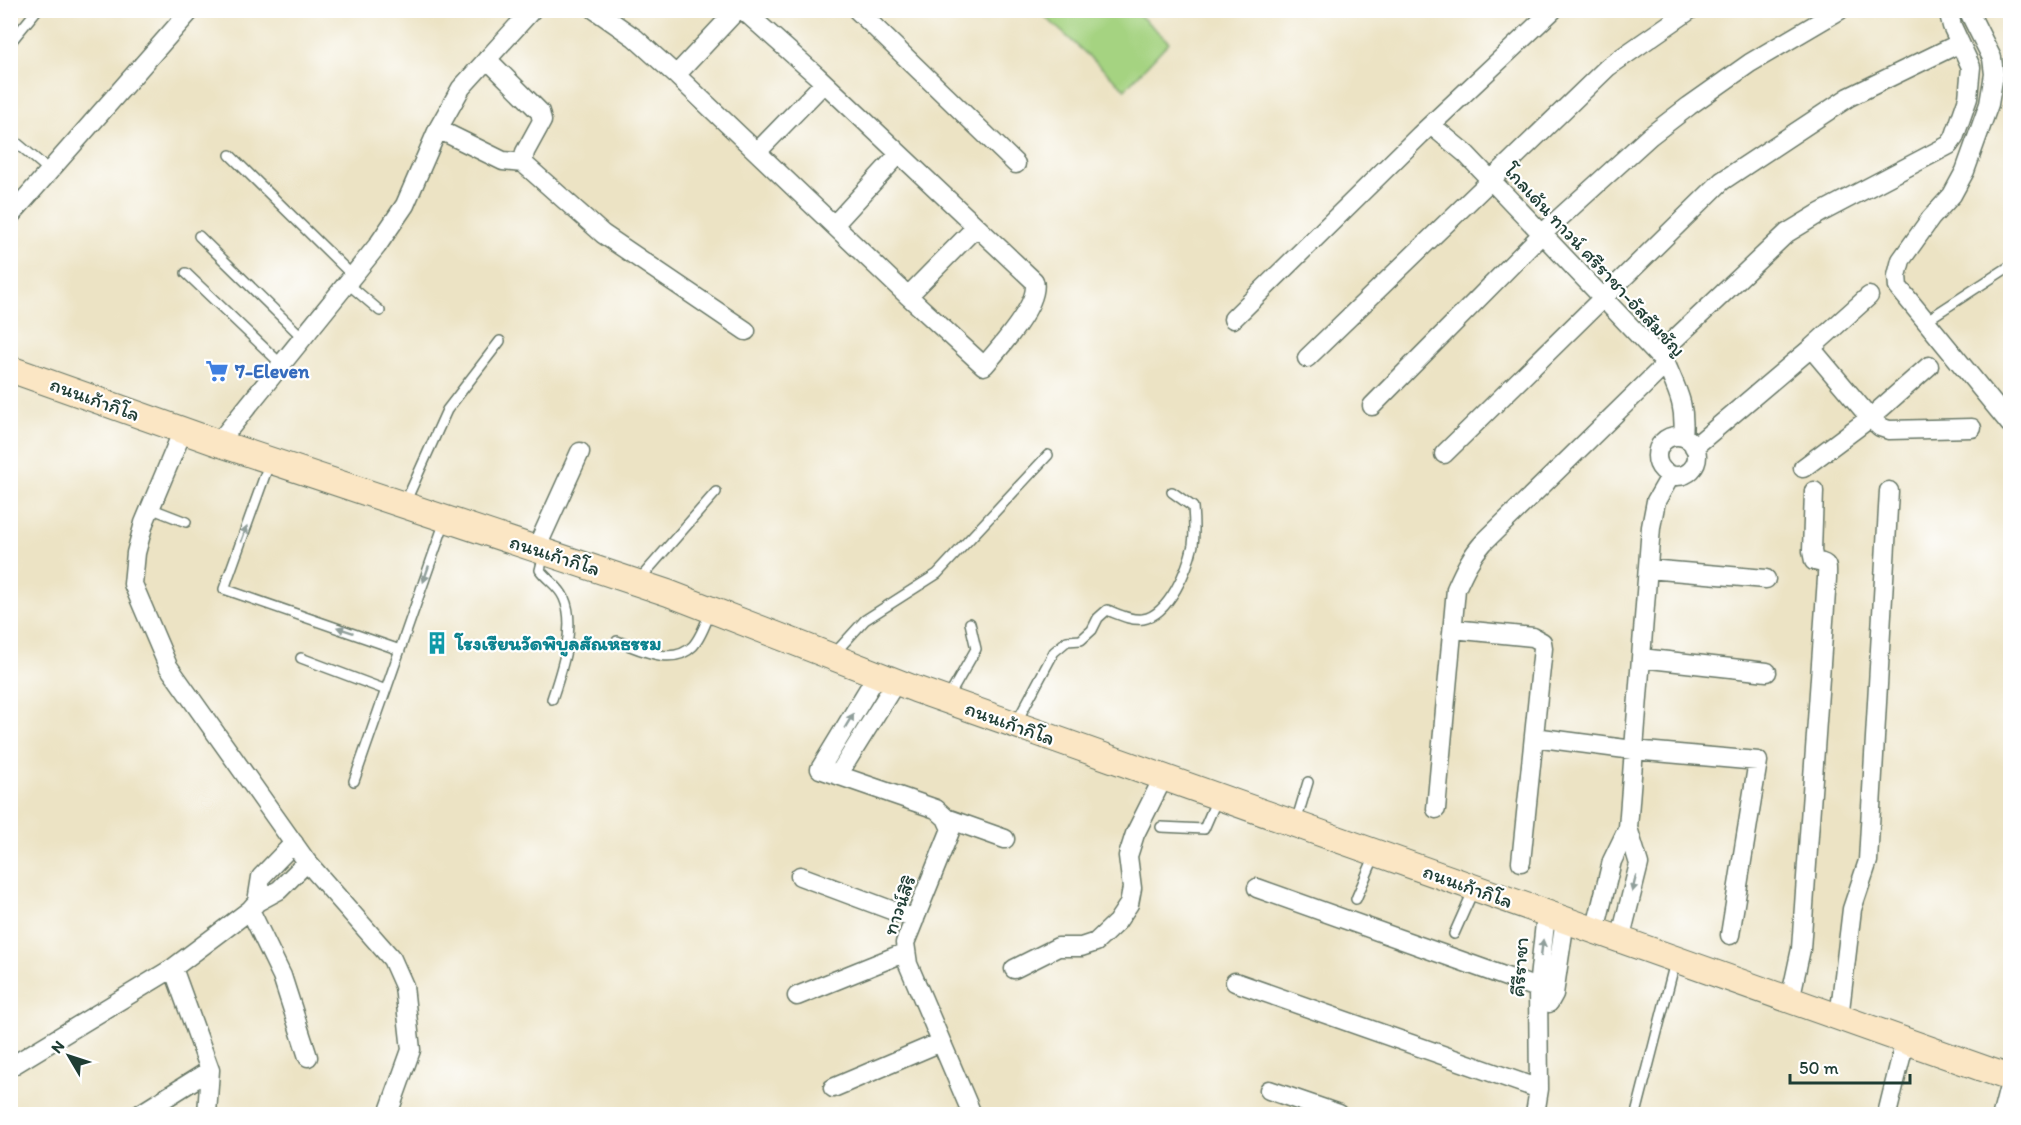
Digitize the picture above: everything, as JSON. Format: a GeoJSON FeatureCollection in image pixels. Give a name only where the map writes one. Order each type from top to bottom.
{"type":"FeatureCollection","features":[{"type":"Feature","properties":{"kind":"main road","name":"ถนนเก้ากิโล"},"geometry":{"type":"LineString","coordinates":[[10,369],[218,443],[637,582],[1015,725],[1905,1041],[2010,1081]]}},
{"type":"Feature","properties":{"kind":"street"},"geometry":{"type":"LineString","coordinates":[[10,216],[191,10]]}},
{"type":"Feature","properties":{"kind":"street"},"geometry":{"type":"LineString","coordinates":[[218,443],[377,246],[405,205],[438,129],[460,88],[532,10]]}},
{"type":"Feature","properties":{"kind":"street"},"geometry":{"type":"LineString","coordinates":[[595,10],[635,38],[676,75],[984,366],[1005,341],[1034,297],[1036,287],[1034,280],[743,10]]}},
{"type":"Feature","properties":{"kind":"street"},"geometry":{"type":"LineString","coordinates":[[614,10],[635,38]]}},
{"type":"Feature","properties":{"kind":"street"},"geometry":{"type":"LineString","coordinates":[[676,75],[737,10]]}},
{"type":"Feature","properties":{"kind":"street"},"geometry":{"type":"LineString","coordinates":[[856,10],[1016,164]]}},
{"type":"Feature","properties":{"kind":"street"},"geometry":{"type":"LineString","coordinates":[[1233,319],[1431,125],[1553,10]]}},
{"type":"Feature","properties":{"kind":"street"},"geometry":{"type":"LineString","coordinates":[[1306,358],[1608,67],[1690,10]]}},
{"type":"Feature","properties":{"kind":"street"},"geometry":{"type":"LineString","coordinates":[[1372,406],[1543,233],[1650,136],[1750,63],[1840,10]]}},
{"type":"Feature","properties":{"kind":"street"},"geometry":{"type":"LineString","coordinates":[[1436,809],[1456,589],[1473,553],[1786,232],[1948,145],[1954,138],[1968,98],[1971,67],[1952,26],[1948,10]]}},
{"type":"Feature","properties":{"kind":"street"},"geometry":{"type":"LineString","coordinates":[[1968,10],[1992,58],[1994,74],[1989,104],[1965,171],[1952,195],[1931,218],[1901,260],[1898,287],[1924,322],[2010,424]]}},
{"type":"Feature","properties":{"kind":"street"},"geometry":{"type":"LineString","coordinates":[[1444,454],[1722,181],[1849,97],[1960,43]]}},
{"type":"Feature","properties":{"kind":"street"},"geometry":{"type":"LineString","coordinates":[[487,59],[540,112],[542,121],[525,152],[523,163]]}},
{"type":"Feature","properties":{"kind":"street"},"geometry":{"type":"LineString","coordinates":[[757,152],[824,83]]}},
{"type":"Feature","properties":{"kind":"street","name":"โกลเด้น ทาวน์ ศรีราชา-อัสสัมชัญ"},"geometry":{"type":"LineString","coordinates":[[1431,125],[1466,154],[1662,359],[1680,396],[1689,442]]}},
{"type":"Feature","properties":{"kind":"street"},"geometry":{"type":"LineString","coordinates":[[438,129],[503,161],[523,163],[603,234],[746,331]]}},
{"type":"Feature","properties":{"kind":"street"},"geometry":{"type":"LineString","coordinates":[[834,225],[899,154]]}},
{"type":"Feature","properties":{"kind":"street"},"geometry":{"type":"LineString","coordinates":[[908,296],[976,227]]}},
{"type":"Feature","properties":{"kind":"street"},"geometry":{"type":"LineString","coordinates":[[1689,442],[1811,348],[1869,296]]}},
{"type":"Feature","properties":{"kind":"street"},"geometry":{"type":"LineString","coordinates":[[1811,348],[1880,427],[1889,430],[1972,428]]}},
{"type":"Feature","properties":{"kind":"street"},"geometry":{"type":"LineString","coordinates":[[1803,468],[1870,418],[1929,366]]}},
{"type":"Feature","properties":{"kind":"street"},"geometry":{"type":"LineString","coordinates":[[183,430],[144,523],[136,553],[133,584],[168,666],[307,862],[392,959],[404,986],[411,1050],[388,1114]]}},
{"type":"Feature","properties":{"kind":"street"},"geometry":{"type":"LineString","coordinates":[[1674,436],[1689,442],[1697,458],[1694,466],[1688,472],[1680,476],[1671,475],[1663,471],[1658,464],[1657,454],[1666,439],[1674,436]]}},
{"type":"Feature","properties":{"kind":"street"},"geometry":{"type":"LineString","coordinates":[[540,550],[580,452]]}},
{"type":"Feature","properties":{"kind":"street"},"geometry":{"type":"LineString","coordinates":[[1620,940],[1640,864],[1628,828],[1651,527],[1656,501],[1671,475]]}},
{"type":"Feature","properties":{"kind":"street"},"geometry":{"type":"LineString","coordinates":[[1790,1000],[1801,949],[1827,578],[1827,565],[1814,561],[1812,551],[1814,491]]}},
{"type":"Feature","properties":{"kind":"street"},"geometry":{"type":"LineString","coordinates":[[1839,1018],[1852,909],[1868,861],[1890,491]]}},
{"type":"Feature","properties":{"kind":"street"},"geometry":{"type":"LineString","coordinates":[[1648,569],[1766,579]]}},
{"type":"Feature","properties":{"kind":"street"},"geometry":{"type":"LineString","coordinates":[[1453,629],[1533,637],[1542,642],[1521,862]]}},
{"type":"Feature","properties":{"kind":"street"},"geometry":{"type":"LineString","coordinates":[[1641,658],[1767,672]]}},
{"type":"Feature","properties":{"kind":"street"},"geometry":{"type":"LineString","coordinates":[[838,775],[887,678]]}},
{"type":"Feature","properties":{"kind":"street"},"geometry":{"type":"LineString","coordinates":[[887,678],[820,769],[936,809],[946,818],[1005,839]]}},
{"type":"Feature","properties":{"kind":"street"},"geometry":{"type":"LineString","coordinates":[[1533,737],[1633,750],[1758,761],[1730,935]]}},
{"type":"Feature","properties":{"kind":"street"},"geometry":{"type":"LineString","coordinates":[[1014,969],[1058,947],[1081,947],[1096,942],[1117,922],[1129,904],[1132,888],[1128,856],[1131,845],[1163,778]]}},
{"type":"Feature","properties":{"kind":"street","name":"ทาวน์สิริ"},"geometry":{"type":"LineString","coordinates":[[946,818],[951,829],[948,841],[905,943],[908,964],[972,1114]]}},
{"type":"Feature","properties":{"kind":"street"},"geometry":{"type":"LineString","coordinates":[[1595,931],[1612,861],[1628,828]]}},
{"type":"Feature","properties":{"kind":"street"},"geometry":{"type":"LineString","coordinates":[[294,843],[261,877],[254,906],[282,976],[308,1056]]}},
{"type":"Feature","properties":{"kind":"street"},"geometry":{"type":"LineString","coordinates":[[10,1067],[173,968],[254,906],[279,890],[307,862]]}},
{"type":"Feature","properties":{"kind":"street"},"geometry":{"type":"LineString","coordinates":[[800,876],[915,919]]}},
{"type":"Feature","properties":{"kind":"street"},"geometry":{"type":"LineString","coordinates":[[1257,888],[1546,991]]}},
{"type":"Feature","properties":{"kind":"street","name":"คีรีราชา"},"geometry":{"type":"LineString","coordinates":[[1535,1114],[1539,1089],[1539,1024],[1556,917]]}},
{"type":"Feature","properties":{"kind":"street"},"geometry":{"type":"LineString","coordinates":[[797,996],[906,952]]}},
{"type":"Feature","properties":{"kind":"street"},"geometry":{"type":"LineString","coordinates":[[173,968],[210,1070],[207,1114]]}},
{"type":"Feature","properties":{"kind":"street"},"geometry":{"type":"LineString","coordinates":[[1235,982],[1539,1089]]}},
{"type":"Feature","properties":{"kind":"street"},"geometry":{"type":"LineString","coordinates":[[1887,1114],[1905,1041]]}},
{"type":"Feature","properties":{"kind":"street"},"geometry":{"type":"LineString","coordinates":[[833,1088],[941,1042]]}},
{"type":"Feature","properties":{"kind":"street"},"geometry":{"type":"LineString","coordinates":[[140,1114],[210,1070]]}},
{"type":"Feature","properties":{"kind":"street"},"geometry":{"type":"LineString","coordinates":[[2002,1114],[2010,1081]]}},
{"type":"Feature","properties":{"kind":"street"},"geometry":{"type":"LineString","coordinates":[[1269,1089],[1339,1114]]}},
{"type":"Feature","properties":{"kind":"lane"},"geometry":{"type":"LineString","coordinates":[[10,43],[37,10]]}},
{"type":"Feature","properties":{"kind":"lane"},"geometry":{"type":"LineString","coordinates":[[10,137],[50,171]]}},
{"type":"Feature","properties":{"kind":"lane"},"geometry":{"type":"LineString","coordinates":[[230,155],[380,311]]}},
{"type":"Feature","properties":{"kind":"lane"},"geometry":{"type":"LineString","coordinates":[[199,236],[302,337]]}},
{"type":"Feature","properties":{"kind":"lane"},"geometry":{"type":"LineString","coordinates":[[1924,322],[2010,266]]}},
{"type":"Feature","properties":{"kind":"lane"},"geometry":{"type":"LineString","coordinates":[[186,273],[281,363]]}},
{"type":"Feature","properties":{"kind":"lane"},"geometry":{"type":"LineString","coordinates":[[404,505],[447,410],[500,341]]}},
{"type":"Feature","properties":{"kind":"lane"},"geometry":{"type":"LineString","coordinates":[[831,657],[865,620],[937,574],[1048,455]]}},
{"type":"Feature","properties":{"kind":"lane"},"geometry":{"type":"LineString","coordinates":[[270,460],[224,589],[400,650]]}},
{"type":"Feature","properties":{"kind":"lane"},"geometry":{"type":"LineString","coordinates":[[637,582],[716,492]]}},
{"type":"Feature","properties":{"kind":"lane"},"geometry":{"type":"LineString","coordinates":[[1015,725],[1054,652],[1067,641],[1081,640],[1107,610],[1142,619],[1151,616],[1174,595],[1193,546],[1195,526],[1193,507],[1172,492]]}},
{"type":"Feature","properties":{"kind":"lane"},"geometry":{"type":"LineString","coordinates":[[150,508],[186,522]]}},
{"type":"Feature","properties":{"kind":"lane"},"geometry":{"type":"LineString","coordinates":[[354,781],[445,519]]}},
{"type":"Feature","properties":{"kind":"lane"},"geometry":{"type":"LineString","coordinates":[[540,550],[540,570],[564,597],[568,624],[563,665],[552,699]]}},
{"type":"Feature","properties":{"kind":"lane"},"geometry":{"type":"LineString","coordinates":[[617,641],[663,657],[676,655],[692,647],[711,610]]}},
{"type":"Feature","properties":{"kind":"lane"},"geometry":{"type":"LineString","coordinates":[[947,700],[976,649],[970,623]]}},
{"type":"Feature","properties":{"kind":"lane"},"geometry":{"type":"LineString","coordinates":[[300,658],[386,690]]}},
{"type":"Feature","properties":{"kind":"lane"},"geometry":{"type":"LineString","coordinates":[[1296,825],[1308,782]]}},
{"type":"Feature","properties":{"kind":"lane"},"geometry":{"type":"LineString","coordinates":[[1161,827],[1204,830],[1218,797]]}},
{"type":"Feature","properties":{"kind":"lane"},"geometry":{"type":"LineString","coordinates":[[1356,899],[1376,853]]}},
{"type":"Feature","properties":{"kind":"lane"},"geometry":{"type":"LineString","coordinates":[[1454,934],[1474,889]]}},
{"type":"Feature","properties":{"kind":"lane"},"geometry":{"type":"LineString","coordinates":[[1636,1114],[1675,959]]}},
{"type":"Feature","properties":{"kind":"green space"},"geometry":{"type":"Polygon","coordinates":[[[1043,10],[1135,11],[1169,42],[1125,89],[1041,13],[1043,10]]]}},
{"type":"Feature","properties":{"kind":"place","name":"7-Eleven"},"geometry":{"type":"Point","coordinates":[217,371]}},
{"type":"Feature","properties":{"kind":"place","name":"โรงเรียนวัดพิบูลสัณหธรรม"},"geometry":{"type":"Point","coordinates":[437,643]}}]}
